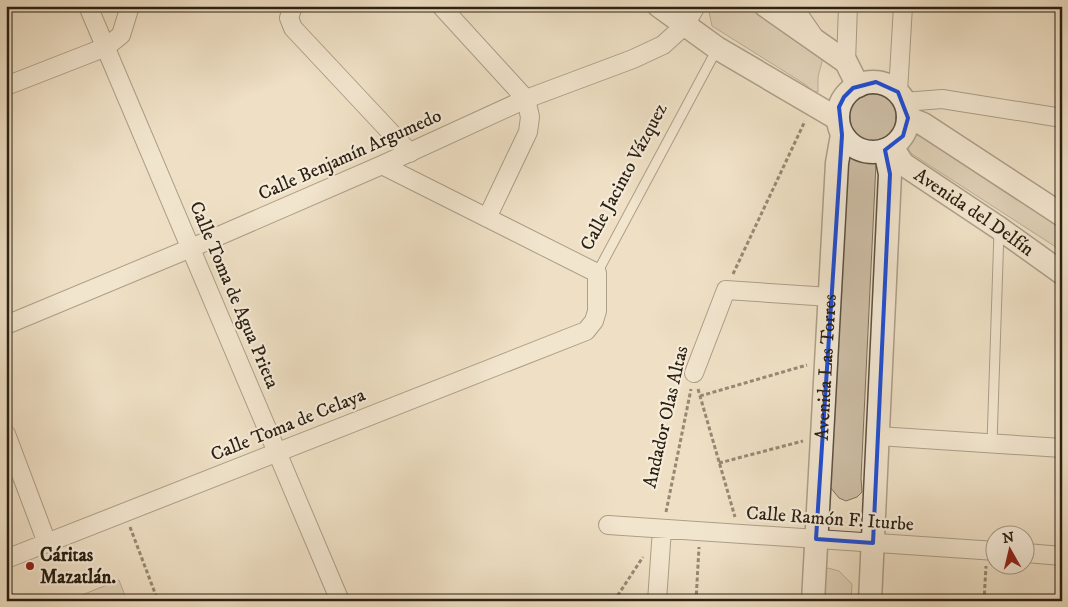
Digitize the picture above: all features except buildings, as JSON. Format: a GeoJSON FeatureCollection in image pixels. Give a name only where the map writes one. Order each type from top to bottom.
{"type":"FeatureCollection","features":[{"type":"Feature","properties":{"kind":"street","name":"Calle Toma de Agua Prieta"},"geometry":{"type":"LineString","coordinates":[[88,6],[340,601]]}},
{"type":"Feature","properties":{"kind":"street"},"geometry":{"type":"LineString","coordinates":[[6,86],[106,47],[120,35],[130,6]]}},
{"type":"Feature","properties":{"kind":"street"},"geometry":{"type":"LineString","coordinates":[[441,6],[526,99],[530,117],[528,132],[487,218]]}},
{"type":"Feature","properties":{"kind":"street"},"geometry":{"type":"LineString","coordinates":[[659,6],[690,16],[717,48],[813,105],[840,127],[848,142],[855,148],[873,152],[889,149],[903,136],[907,127],[903,104],[903,6]]}},
{"type":"Feature","properties":{"kind":"street"},"geometry":{"type":"LineString","coordinates":[[766,6],[846,62],[858,86]]}},
{"type":"Feature","properties":{"kind":"street"},"geometry":{"type":"LineString","coordinates":[[794,6],[818,42]]}},
{"type":"Feature","properties":{"kind":"street"},"geometry":{"type":"LineString","coordinates":[[846,62],[848,6]]}},
{"type":"Feature","properties":{"kind":"street"},"geometry":{"type":"LineString","coordinates":[[291,12],[293,28],[410,153]]}},
{"type":"Feature","properties":{"kind":"street","name":"Calle Benjamín Argumedo"},"geometry":{"type":"LineString","coordinates":[[6,325],[191,248],[410,153],[526,99],[633,59],[663,45],[690,16]]}},
{"type":"Feature","properties":{"kind":"street"},"geometry":{"type":"LineString","coordinates":[[840,127],[839,108],[844,97],[853,88],[864,83],[876,82],[886,84],[923,124],[1062,215]]}},
{"type":"Feature","properties":{"kind":"street"},"geometry":{"type":"LineString","coordinates":[[903,104],[942,98],[1062,118]]}},
{"type":"Feature","properties":{"kind":"street","name":"Avenida Las Torres"},"geometry":{"type":"LineString","coordinates":[[813,601],[840,127]]}},
{"type":"Feature","properties":{"kind":"street"},"geometry":{"type":"LineString","coordinates":[[870,601],[890,174],[889,149]]}},
{"type":"Feature","properties":{"kind":"street","name":"Avenida del Delfín"},"geometry":{"type":"LineString","coordinates":[[889,149],[903,164],[1062,273]]}},
{"type":"Feature","properties":{"kind":"street","name":"Calle Jacinto Vázquez"},"geometry":{"type":"LineString","coordinates":[[382,165],[597,273]]}},
{"type":"Feature","properties":{"kind":"street","name":"Calle Toma de Celaya"},"geometry":{"type":"LineString","coordinates":[[6,559],[586,331],[594,321],[597,311],[597,273]]}},
{"type":"Feature","properties":{"kind":"street"},"geometry":{"type":"LineString","coordinates":[[726,290],[830,297]]}},
{"type":"Feature","properties":{"kind":"street","name":"Andador Olas Altas"},"geometry":{"type":"LineString","coordinates":[[694,373],[726,290]]}},
{"type":"Feature","properties":{"kind":"street"},"geometry":{"type":"LineString","coordinates":[[6,434],[47,543]]}},
{"type":"Feature","properties":{"kind":"street"},"geometry":{"type":"LineString","coordinates":[[878,436],[1062,448]]}},
{"type":"Feature","properties":{"kind":"street","name":"Calle Ramón F. Iturbe"},"geometry":{"type":"LineString","coordinates":[[608,525],[986,551]]}},
{"type":"Feature","properties":{"kind":"street"},"geometry":{"type":"LineString","coordinates":[[657,601],[662,529]]}},
{"type":"Feature","properties":{"kind":"street"},"geometry":{"type":"LineString","coordinates":[[1036,554],[1062,556]]}},
{"type":"Feature","properties":{"kind":"lane","name":"Calle Jacinto Vázquez"},"geometry":{"type":"LineString","coordinates":[[597,273],[717,48]]}},
{"type":"Feature","properties":{"kind":"lane"},"geometry":{"type":"LineString","coordinates":[[992,443],[999,228]]}},
{"type":"Feature","properties":{"kind":"path"},"geometry":{"type":"LineString","coordinates":[[726,290],[813,105]]}},
{"type":"Feature","properties":{"kind":"path"},"geometry":{"type":"LineString","coordinates":[[700,396],[826,359]]}},
{"type":"Feature","properties":{"kind":"path"},"geometry":{"type":"LineString","coordinates":[[694,373],[740,534]]}},
{"type":"Feature","properties":{"kind":"path","name":"Andador Olas Altas"},"geometry":{"type":"LineString","coordinates":[[662,529],[694,373]]}},
{"type":"Feature","properties":{"kind":"path"},"geometry":{"type":"LineString","coordinates":[[719,463],[822,436]]}},
{"type":"Feature","properties":{"kind":"path"},"geometry":{"type":"LineString","coordinates":[[125,513],[158,601]]}},
{"type":"Feature","properties":{"kind":"path"},"geometry":{"type":"LineString","coordinates":[[614,601],[662,529]]}},
{"type":"Feature","properties":{"kind":"path"},"geometry":{"type":"LineString","coordinates":[[700,531],[696,600],[732,601]]}},
{"type":"Feature","properties":{"kind":"path"},"geometry":{"type":"LineString","coordinates":[[984,601],[988,574]]}},
{"type":"Feature","properties":{"kind":"highlighted area"},"geometry":{"type":"Polygon","coordinates":[[[876,82],[898,92],[908,118],[903,136],[885,150],[890,174],[873,543],[816,539],[842,135],[839,107],[844,97],[853,88],[876,82]]]}},
{"type":"Feature","properties":{"kind":"shaded area"},"geometry":{"type":"Polygon","coordinates":[[[711,6],[754,6],[815,48],[822,60],[818,79],[818,92],[814,92],[806,85],[712,26],[709,12],[711,6]]]}},
{"type":"Feature","properties":{"kind":"shaded area"},"geometry":{"type":"Polygon","coordinates":[[[869,94],[879,94],[889,98],[897,106],[901,121],[897,136],[889,144],[879,148],[869,148],[859,144],[851,136],[847,126],[847,116],[851,106],[859,98],[869,94]]]}},
{"type":"Feature","properties":{"kind":"shaded area"},"geometry":{"type":"Polygon","coordinates":[[[916,135],[925,138],[1062,224],[1062,251],[912,154],[906,142],[909,138],[916,135]]]}},
{"type":"Feature","properties":{"kind":"shaded area"},"geometry":{"type":"Polygon","coordinates":[[[858,153],[866,154],[876,163],[861,478],[862,492],[857,497],[846,501],[839,498],[830,487],[847,157],[858,153]]]}},
{"type":"Feature","properties":{"kind":"shaded area"},"geometry":{"type":"Polygon","coordinates":[[[828,568],[839,571],[852,584],[851,601],[815,601],[821,573],[828,568]]]}},
{"type":"Feature","properties":{"kind":"shaded area"},"geometry":{"type":"Polygon","coordinates":[[[119,580],[127,601],[67,601],[119,580]]]}},
{"type":"Feature","properties":{"kind":"place","name":"Cáritas Mazatlán."},"geometry":{"type":"Point","coordinates":[30,566]}}]}
